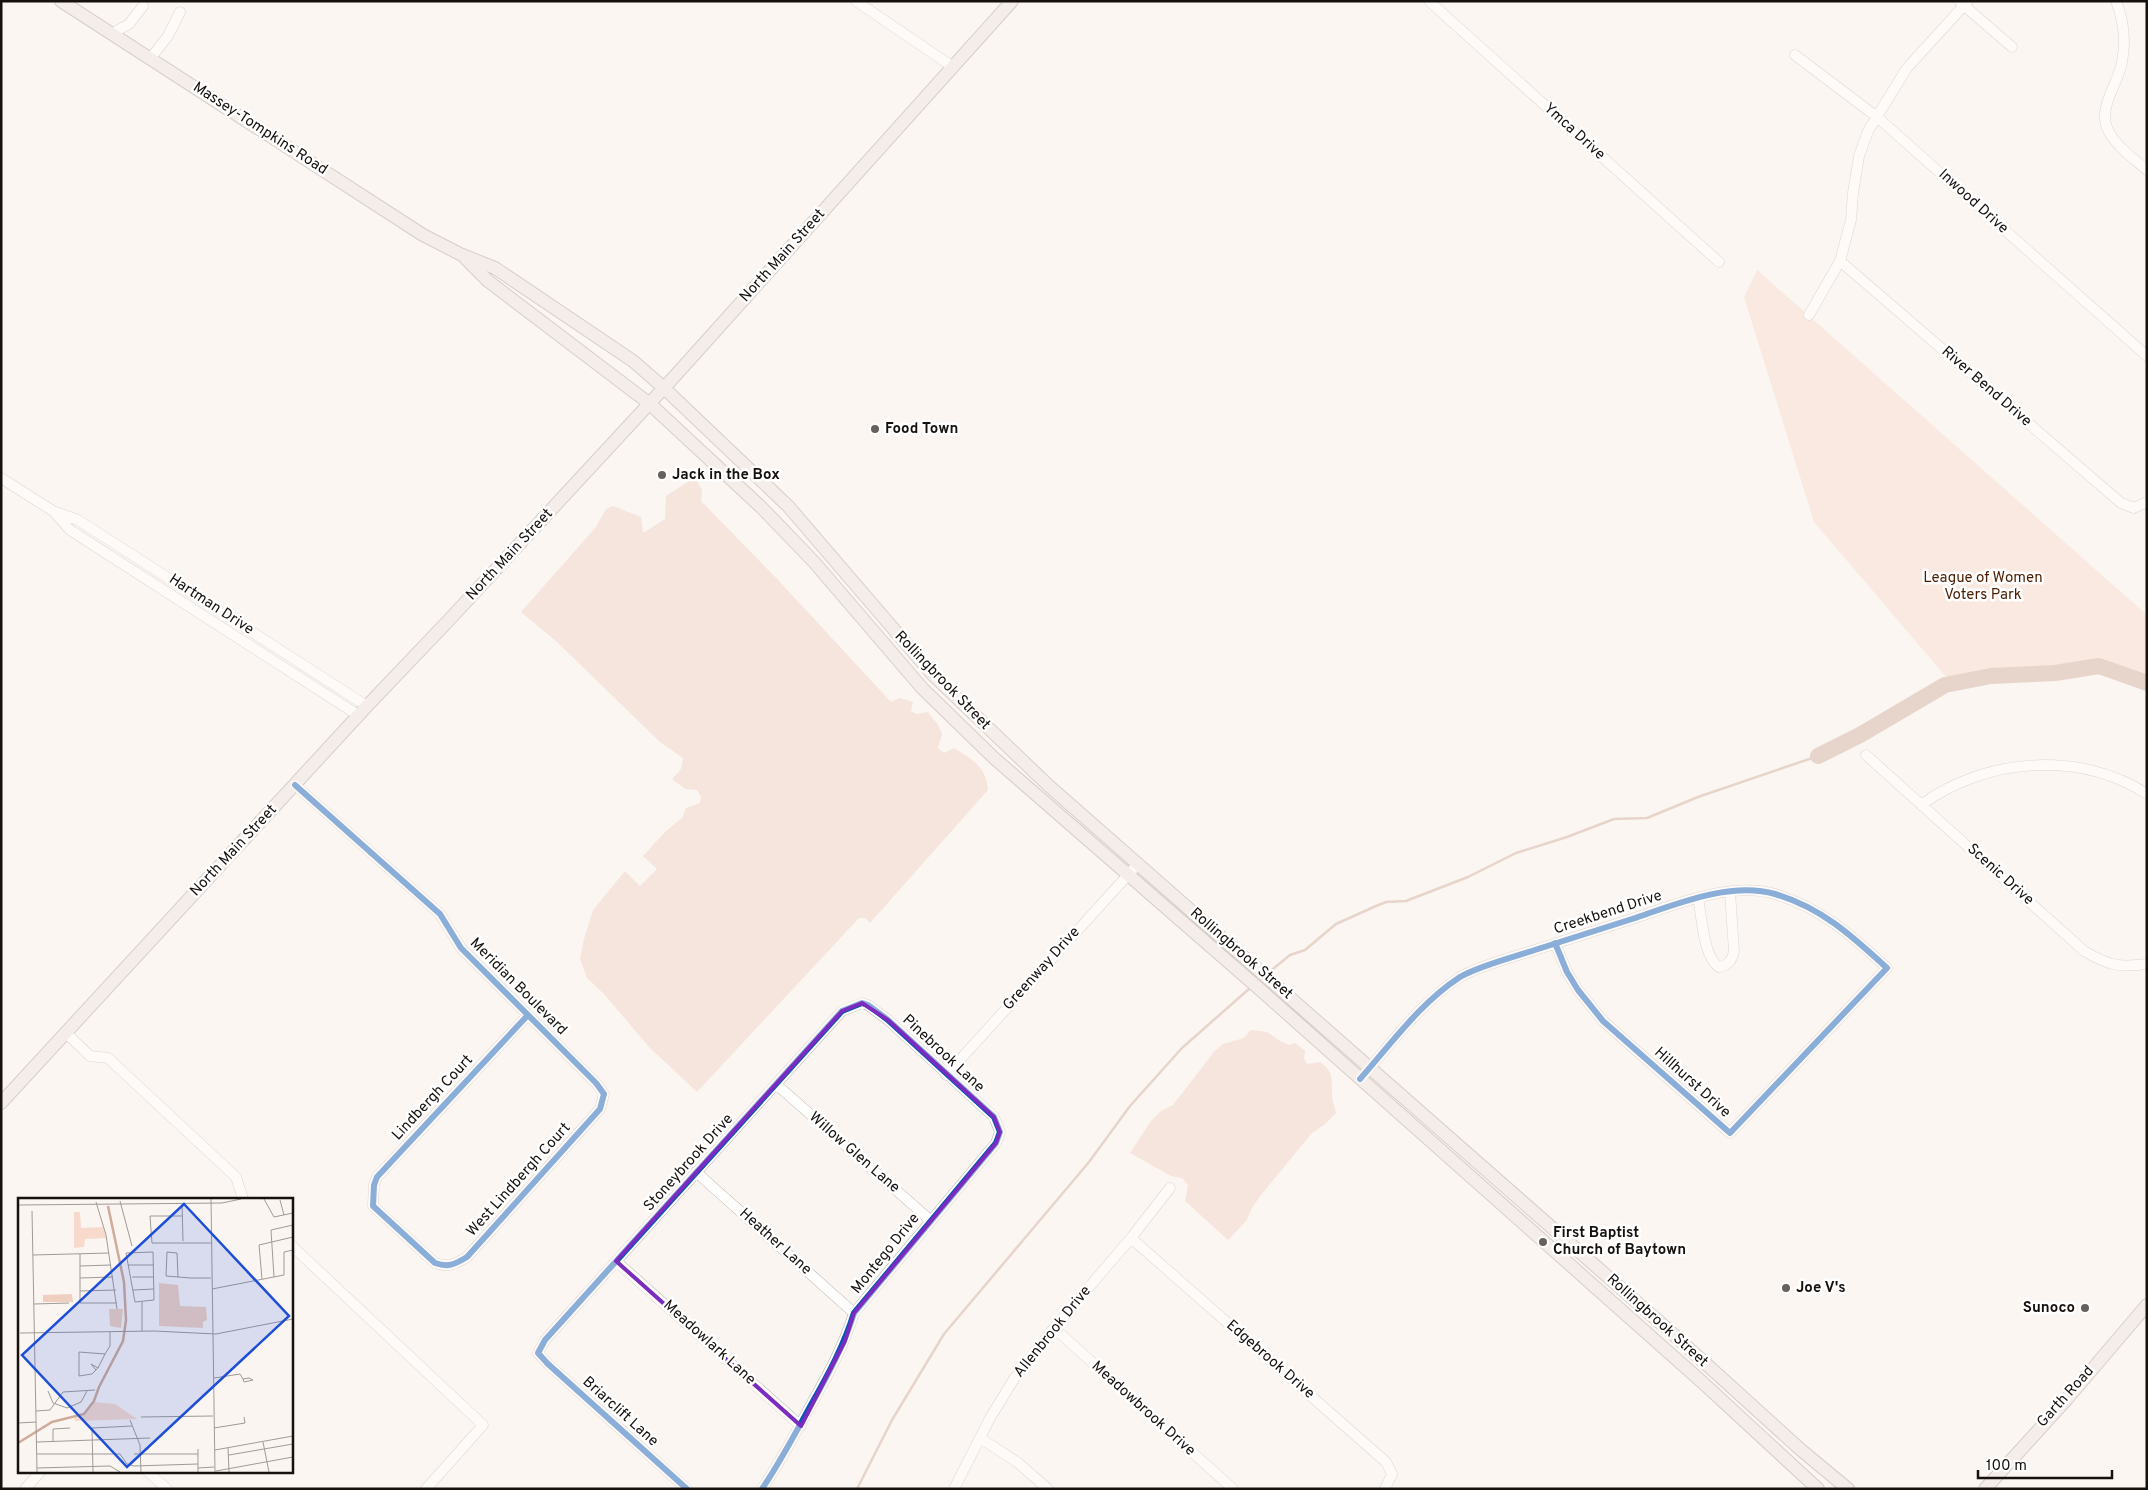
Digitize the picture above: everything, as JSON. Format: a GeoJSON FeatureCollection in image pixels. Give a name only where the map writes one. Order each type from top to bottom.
{"type":"FeatureCollection","features":[{"type":"Feature","properties":{"kind":"main road","name":"Massey-Tompkins Road"},"geometry":{"type":"LineString","coordinates":[[61,1],[423,235],[460,254],[495,268],[574,319],[633,361],[664,388]]}},
{"type":"Feature","properties":{"kind":"main road","name":"North Main Street"},"geometry":{"type":"LineString","coordinates":[[1,1103],[363,710],[650,404],[1012,1]]}},
{"type":"Feature","properties":{"kind":"main road","name":"Massey-Tompkins Road"},"geometry":{"type":"LineString","coordinates":[[460,254],[488,281],[650,404]]}},
{"type":"Feature","properties":{"kind":"main road","name":"Rollingbrook Street"},"geometry":{"type":"LineString","coordinates":[[664,388],[788,506],[933,676],[1048,786],[1588,1260],[1801,1450],[1848,1489]]}},
{"type":"Feature","properties":{"kind":"main road","name":"Rollingbrook Street"},"geometry":{"type":"LineString","coordinates":[[650,404],[762,508],[814,562],[922,688],[994,758],[1128,874],[1702,1382],[1818,1489]]}},
{"type":"Feature","properties":{"kind":"main road"},"geometry":{"type":"LineString","coordinates":[[1466,1174],[1476,1163]]}},
{"type":"Feature","properties":{"kind":"main road"},"geometry":{"type":"LineString","coordinates":[[1576,1272],[1588,1260]]}},
{"type":"Feature","properties":{"kind":"main road","name":"Garth Road"},"geometry":{"type":"LineString","coordinates":[[1985,1489],[2066,1400],[2147,1305]]}},
{"type":"Feature","properties":{"kind":"street"},"geometry":{"type":"LineString","coordinates":[[856,1],[953,67]]}},
{"type":"Feature","properties":{"kind":"street","name":"Ymca Drive"},"geometry":{"type":"LineString","coordinates":[[1430,1],[1719,262]]}},
{"type":"Feature","properties":{"kind":"street"},"geometry":{"type":"LineString","coordinates":[[2116,1],[2123,24],[2122,62],[2118,79],[2104,111],[2104,121],[2114,140],[2147,170]]}},
{"type":"Feature","properties":{"kind":"street"},"geometry":{"type":"LineString","coordinates":[[1809,315],[1840,261],[1851,220],[1859,156],[1868,132],[1907,68],[1964,3],[2012,47]]}},
{"type":"Feature","properties":{"kind":"street"},"geometry":{"type":"LineString","coordinates":[[110,34],[128,24],[143,6]]}},
{"type":"Feature","properties":{"kind":"street"},"geometry":{"type":"LineString","coordinates":[[150,59],[168,36],[180,12]]}},
{"type":"Feature","properties":{"kind":"street","name":"Inwood Drive"},"geometry":{"type":"LineString","coordinates":[[1795,54],[1877,117],[2147,356]]}},
{"type":"Feature","properties":{"kind":"street","name":"River Bend Drive"},"geometry":{"type":"LineString","coordinates":[[1840,261],[2121,503],[2134,508],[2147,502]]}},
{"type":"Feature","properties":{"kind":"street","name":"Hartman Drive"},"geometry":{"type":"LineString","coordinates":[[1,478],[53,511],[78,520],[153,568],[254,633],[363,710]]}},
{"type":"Feature","properties":{"kind":"street","name":"Hartman Drive"},"geometry":{"type":"LineString","coordinates":[[53,511],[70,530],[146,579],[247,643],[363,710]]}},
{"type":"Feature","properties":{"kind":"street"},"geometry":{"type":"LineString","coordinates":[[146,579],[153,568]]}},
{"type":"Feature","properties":{"kind":"street"},"geometry":{"type":"LineString","coordinates":[[247,643],[254,633]]}},
{"type":"Feature","properties":{"kind":"street","name":"Scenic Drive"},"geometry":{"type":"LineString","coordinates":[[1866,755],[2084,951],[2101,961],[2117,966],[2147,964]]}},
{"type":"Feature","properties":{"kind":"street"},"geometry":{"type":"LineString","coordinates":[[1921,805],[1936,794],[1971,777],[2003,769],[2039,765],[2092,772],[2121,780],[2147,794]]}},
{"type":"Feature","properties":{"kind":"street","name":"Meridian Boulevard"},"geometry":{"type":"LineString","coordinates":[[295,785],[440,914],[461,948],[596,1083],[604,1094],[600,1109]]}},
{"type":"Feature","properties":{"kind":"street","name":"Greenway Drive"},"geometry":{"type":"LineString","coordinates":[[946,1075],[1138,864]]}},
{"type":"Feature","properties":{"kind":"street","name":"Creekbend Drive"},"geometry":{"type":"LineString","coordinates":[[1360,1079],[1422,1008],[1440,991],[1462,976],[1698,898],[1751,890],[1775,894],[1821,913],[1847,931],[1887,968]]}},
{"type":"Feature","properties":{"kind":"street"},"geometry":{"type":"LineString","coordinates":[[1698,898],[1709,955],[1719,967],[1726,966],[1732,960],[1734,951],[1730,892]]}},
{"type":"Feature","properties":{"kind":"street","name":"Hillhurst Drive"},"geometry":{"type":"LineString","coordinates":[[1555,944],[1567,972],[1578,990],[1603,1020],[1730,1133],[1887,968]]}},
{"type":"Feature","properties":{"kind":"street","name":"Stoneybrook Drive"},"geometry":{"type":"LineString","coordinates":[[538,1353],[545,1340],[842,1011],[862,1003],[868,1005]]}},
{"type":"Feature","properties":{"kind":"street","name":"Pinebrook Lane"},"geometry":{"type":"LineString","coordinates":[[868,1005],[888,1020],[994,1117],[996,1125]]}},
{"type":"Feature","properties":{"kind":"street","name":"Lindbergh Court"},"geometry":{"type":"LineString","coordinates":[[454,1265],[445,1266],[435,1263],[373,1206],[374,1184],[377,1177],[528,1015]]}},
{"type":"Feature","properties":{"kind":"street"},"geometry":{"type":"LineString","coordinates":[[66,1033],[90,1056],[108,1058],[208,1151],[236,1178],[243,1198]]}},
{"type":"Feature","properties":{"kind":"street","name":"Willow Glen Lane"},"geometry":{"type":"LineString","coordinates":[[777,1085],[930,1220]]}},
{"type":"Feature","properties":{"kind":"street","name":"West Lindbergh Court"},"geometry":{"type":"LineString","coordinates":[[454,1265],[467,1257],[600,1109]]}},
{"type":"Feature","properties":{"kind":"street","name":"Montego Drive"},"geometry":{"type":"LineString","coordinates":[[762,1489],[801,1426],[845,1341],[854,1313],[996,1143],[1000,1132],[996,1125]]}},
{"type":"Feature","properties":{"kind":"street","name":"Heather Lane"},"geometry":{"type":"LineString","coordinates":[[696,1172],[854,1313]]}},
{"type":"Feature","properties":{"kind":"street","name":"Allenbrook Drive"},"geometry":{"type":"LineString","coordinates":[[954,1489],[990,1418],[1014,1378],[1131,1238],[1170,1188]]}},
{"type":"Feature","properties":{"kind":"street","name":"Edgebrook Drive"},"geometry":{"type":"LineString","coordinates":[[1131,1238],[1386,1462],[1392,1474],[1385,1489]]}},
{"type":"Feature","properties":{"kind":"street"},"geometry":{"type":"LineString","coordinates":[[292,1246],[484,1425],[426,1489]]}},
{"type":"Feature","properties":{"kind":"street","name":"Meadowlark Lane"},"geometry":{"type":"LineString","coordinates":[[616,1261],[801,1426]]}},
{"type":"Feature","properties":{"kind":"street","name":"Meadowbrook Drive"},"geometry":{"type":"LineString","coordinates":[[1054,1328],[1233,1489]]}},
{"type":"Feature","properties":{"kind":"street","name":"Briarclift Lane"},"geometry":{"type":"LineString","coordinates":[[538,1353],[687,1489]]}},
{"type":"Feature","properties":{"kind":"street"},"geometry":{"type":"LineString","coordinates":[[980,1438],[1018,1462],[1048,1489]]}},
{"type":"Feature","properties":{"kind":"street"},"geometry":{"type":"LineString","coordinates":[[25,1489],[40,1472]]}},
{"type":"Feature","properties":{"kind":"street"},"geometry":{"type":"LineString","coordinates":[[148,1472],[167,1489]]}},
{"type":"Feature","properties":{"kind":"highlighted area"},"geometry":{"type":"Polygon","coordinates":[[[862,1003],[888,1020],[994,1117],[1000,1132],[996,1143],[854,1313],[845,1341],[801,1426],[616,1261],[842,1011],[862,1003]]]}},
{"type":"Feature","properties":{"kind":"green space","name":"League of Women Voters Park"},"geometry":{"type":"Polygon","coordinates":[[[1757,270],[2147,615],[2147,678],[2108,663],[1947,678],[1814,522],[1744,297],[1757,270]]]}},
{"type":"Feature","properties":{"kind":"shaded area"},"geometry":{"type":"Polygon","coordinates":[[[689,481],[697,481],[702,490],[701,501],[779,581],[891,702],[900,698],[913,702],[911,711],[917,714],[928,712],[942,734],[938,748],[944,753],[954,748],[973,760],[985,775],[988,790],[870,923],[865,918],[859,918],[697,1092],[649,1047],[604,994],[587,978],[580,959],[593,910],[625,871],[640,886],[657,869],[643,856],[666,831],[682,818],[686,808],[700,803],[701,797],[697,790],[685,789],[672,779],[681,769],[683,758],[660,742],[557,642],[521,612],[596,527],[606,509],[613,506],[641,517],[643,533],[665,519],[666,496],[689,481]]]}},
{"type":"Feature","properties":{"kind":"shaded area"},"geometry":{"type":"Polygon","coordinates":[[[1251,1030],[1267,1032],[1289,1045],[1295,1043],[1305,1051],[1304,1059],[1307,1064],[1320,1062],[1325,1066],[1331,1077],[1332,1098],[1336,1113],[1311,1134],[1261,1195],[1246,1221],[1228,1240],[1185,1201],[1188,1185],[1182,1178],[1171,1176],[1130,1153],[1151,1121],[1161,1111],[1173,1105],[1214,1052],[1223,1044],[1244,1038],[1251,1030]]]}},
{"type":"Feature","properties":{"kind":"waterway"},"geometry":{"type":"LineString","coordinates":[[1818,756],[1860,735],[1945,685],[1991,676],[2055,673],[2099,666],[2147,683]]}},
{"type":"Feature","properties":{"kind":"waterway"},"geometry":{"type":"LineString","coordinates":[[1268,973],[1290,955],[1305,950],[1336,924],[1386,902],[1406,901],[1468,877],[1516,853],[1567,837],[1614,819],[1647,818],[1698,797],[1818,756]]}},
{"type":"Feature","properties":{"kind":"waterway"},"geometry":{"type":"LineString","coordinates":[[857,1489],[892,1420],[944,1334],[1089,1162],[1130,1106],[1182,1048],[1250,988]]}},
{"type":"Feature","properties":{"kind":"cycle path"},"geometry":{"type":"LineString","coordinates":[[295,785],[440,914],[461,948],[596,1083],[604,1094],[600,1109],[467,1257],[452,1264],[435,1263],[373,1206],[374,1185],[377,1177],[528,1015]]}},
{"type":"Feature","properties":{"kind":"cycle path"},"geometry":{"type":"LineString","coordinates":[[1360,1079],[1419,1011],[1445,987],[1460,977],[1498,961],[1702,896],[1740,890],[1775,894],[1792,900],[1822,915],[1849,934],[1887,968],[1730,1133],[1603,1021],[1578,990],[1567,972],[1555,943]]}},
{"type":"Feature","properties":{"kind":"cycle path"},"geometry":{"type":"LineString","coordinates":[[687,1489],[538,1353],[545,1340],[842,1011],[862,1003],[868,1005],[888,1020],[994,1117],[1000,1132],[996,1143],[854,1313],[841,1348],[830,1370],[776,1468],[762,1489]]}},
{"type":"Feature","properties":{"kind":"place","name":"Food Town"},"geometry":{"type":"Point","coordinates":[875,429]}},
{"type":"Feature","properties":{"kind":"place","name":"Jack in the Box"},"geometry":{"type":"Point","coordinates":[662,475]}},
{"type":"Feature","properties":{"kind":"place","name":"First Baptist Church of Baytown"},"geometry":{"type":"Point","coordinates":[1543,1242]}},
{"type":"Feature","properties":{"kind":"place","name":"Joe V's"},"geometry":{"type":"Point","coordinates":[1786,1288]}},
{"type":"Feature","properties":{"kind":"place","name":"Sunoco"},"geometry":{"type":"Point","coordinates":[2085,1308]}}]}
